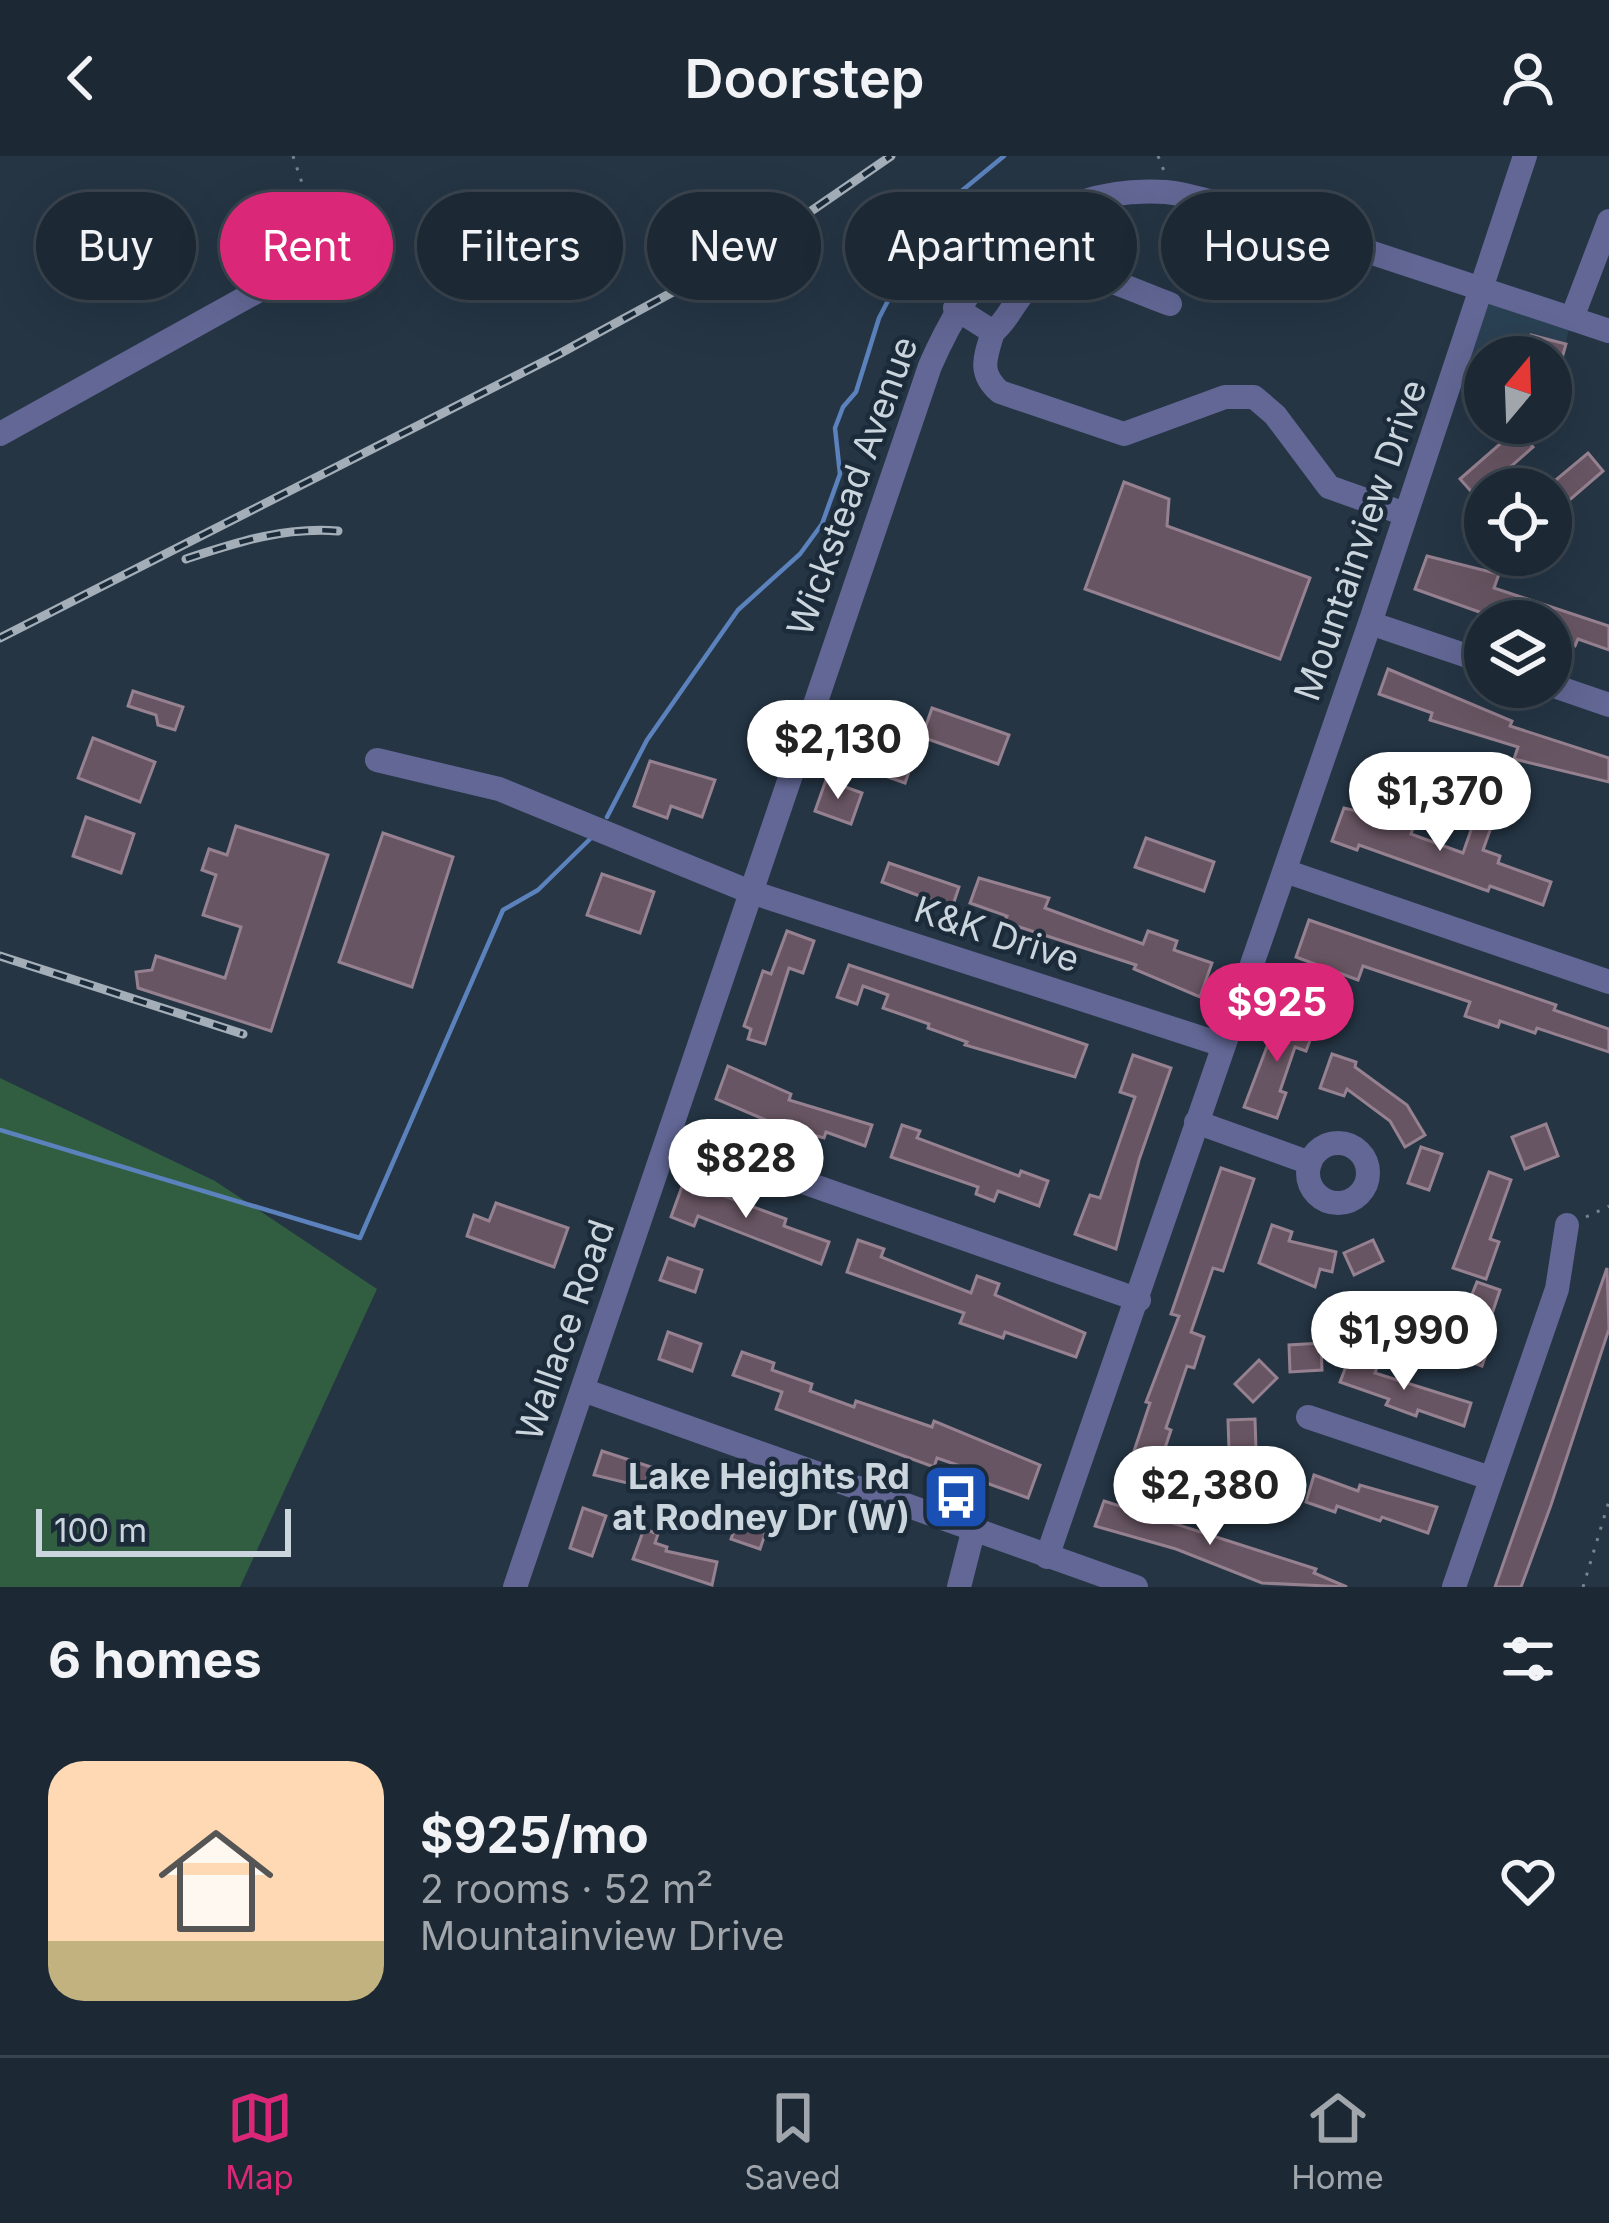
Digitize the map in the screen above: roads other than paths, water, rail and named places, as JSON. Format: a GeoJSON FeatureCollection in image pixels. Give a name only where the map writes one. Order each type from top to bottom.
{"type":"FeatureCollection","features":[{"type":"Feature","properties":{"kind":"street","name":"Mountainview Drive"},"geometry":{"type":"LineString","coordinates":[[1047,1557],[1370,623],[1525,156]]}},
{"type":"Feature","properties":{"kind":"street","name":"Wickstead Avenue"},"geometry":{"type":"LineString","coordinates":[[748,891],[930,366],[955,308],[992,258],[1027,229],[1092,198],[1166,192],[1230,206],[1609,331]]}},
{"type":"Feature","properties":{"kind":"street"},"geometry":{"type":"LineString","coordinates":[[1572,318],[1609,221]]}},
{"type":"Feature","properties":{"kind":"street"},"geometry":{"type":"LineString","coordinates":[[1170,304],[1069,270],[1044,275],[1022,293],[1012,316],[993,332],[983,362],[986,380],[1000,392],[1124,434],[1225,397],[1254,397],[1275,415],[1328,487],[1405,514]]}},
{"type":"Feature","properties":{"kind":"street"},"geometry":{"type":"LineString","coordinates":[[0,434],[241,300]]}},
{"type":"Feature","properties":{"kind":"street"},"geometry":{"type":"LineString","coordinates":[[955,308],[993,332]]}},
{"type":"Feature","properties":{"kind":"street"},"geometry":{"type":"LineString","coordinates":[[1370,623],[1464,655]]}},
{"type":"Feature","properties":{"kind":"street"},"geometry":{"type":"LineString","coordinates":[[1572,692],[1609,705]]}},
{"type":"Feature","properties":{"kind":"street","name":"K&K Drive"},"geometry":{"type":"LineString","coordinates":[[377,760],[499,789],[748,891],[1223,1045]]}},
{"type":"Feature","properties":{"kind":"street"},"geometry":{"type":"LineString","coordinates":[[1285,871],[1609,982]]}},
{"type":"Feature","properties":{"kind":"street","name":"Wallace Road"},"geometry":{"type":"LineString","coordinates":[[515,1587],[748,891]]}},
{"type":"Feature","properties":{"kind":"street"},"geometry":{"type":"LineString","coordinates":[[1196,1122],[1310,1163]]}},
{"type":"Feature","properties":{"kind":"street"},"geometry":{"type":"LineString","coordinates":[[669,1135],[1139,1300]]}},
{"type":"Feature","properties":{"kind":"street"},"geometry":{"type":"LineString","coordinates":[[1454,1587],[1557,1289],[1568,1225]]}},
{"type":"Feature","properties":{"kind":"street"},"geometry":{"type":"LineString","coordinates":[[583,1390],[1136,1587]]}},
{"type":"Feature","properties":{"kind":"street"},"geometry":{"type":"LineString","coordinates":[[1308,1417],[1490,1478]]}},
{"type":"Feature","properties":{"kind":"street"},"geometry":{"type":"LineString","coordinates":[[959,1587],[973,1532]]}},
{"type":"Feature","properties":{"kind":"waterway"},"geometry":{"type":"LineString","coordinates":[[607,817],[647,740],[738,610],[800,554],[822,524],[840,474],[835,428],[843,407],[856,392],[879,318],[906,266],[908,235],[1004,156]]}},
{"type":"Feature","properties":{"kind":"waterway"},"geometry":{"type":"LineString","coordinates":[[0,1130],[360,1238],[503,910],[538,890],[590,839]]}},
{"type":"Feature","properties":{"kind":"railway"},"geometry":{"type":"LineString","coordinates":[[0,638],[559,354],[772,238],[891,156]]}},
{"type":"Feature","properties":{"kind":"railway"},"geometry":{"type":"LineString","coordinates":[[186,559],[279,534],[338,531]]}},
{"type":"Feature","properties":{"kind":"railway"},"geometry":{"type":"LineString","coordinates":[[0,956],[243,1034]]}},
{"type":"Feature","properties":{"kind":"place","name":"Lake Heights Rd at Rodney Dr (W)"},"geometry":{"type":"Point","coordinates":[956,1497]}}]}
